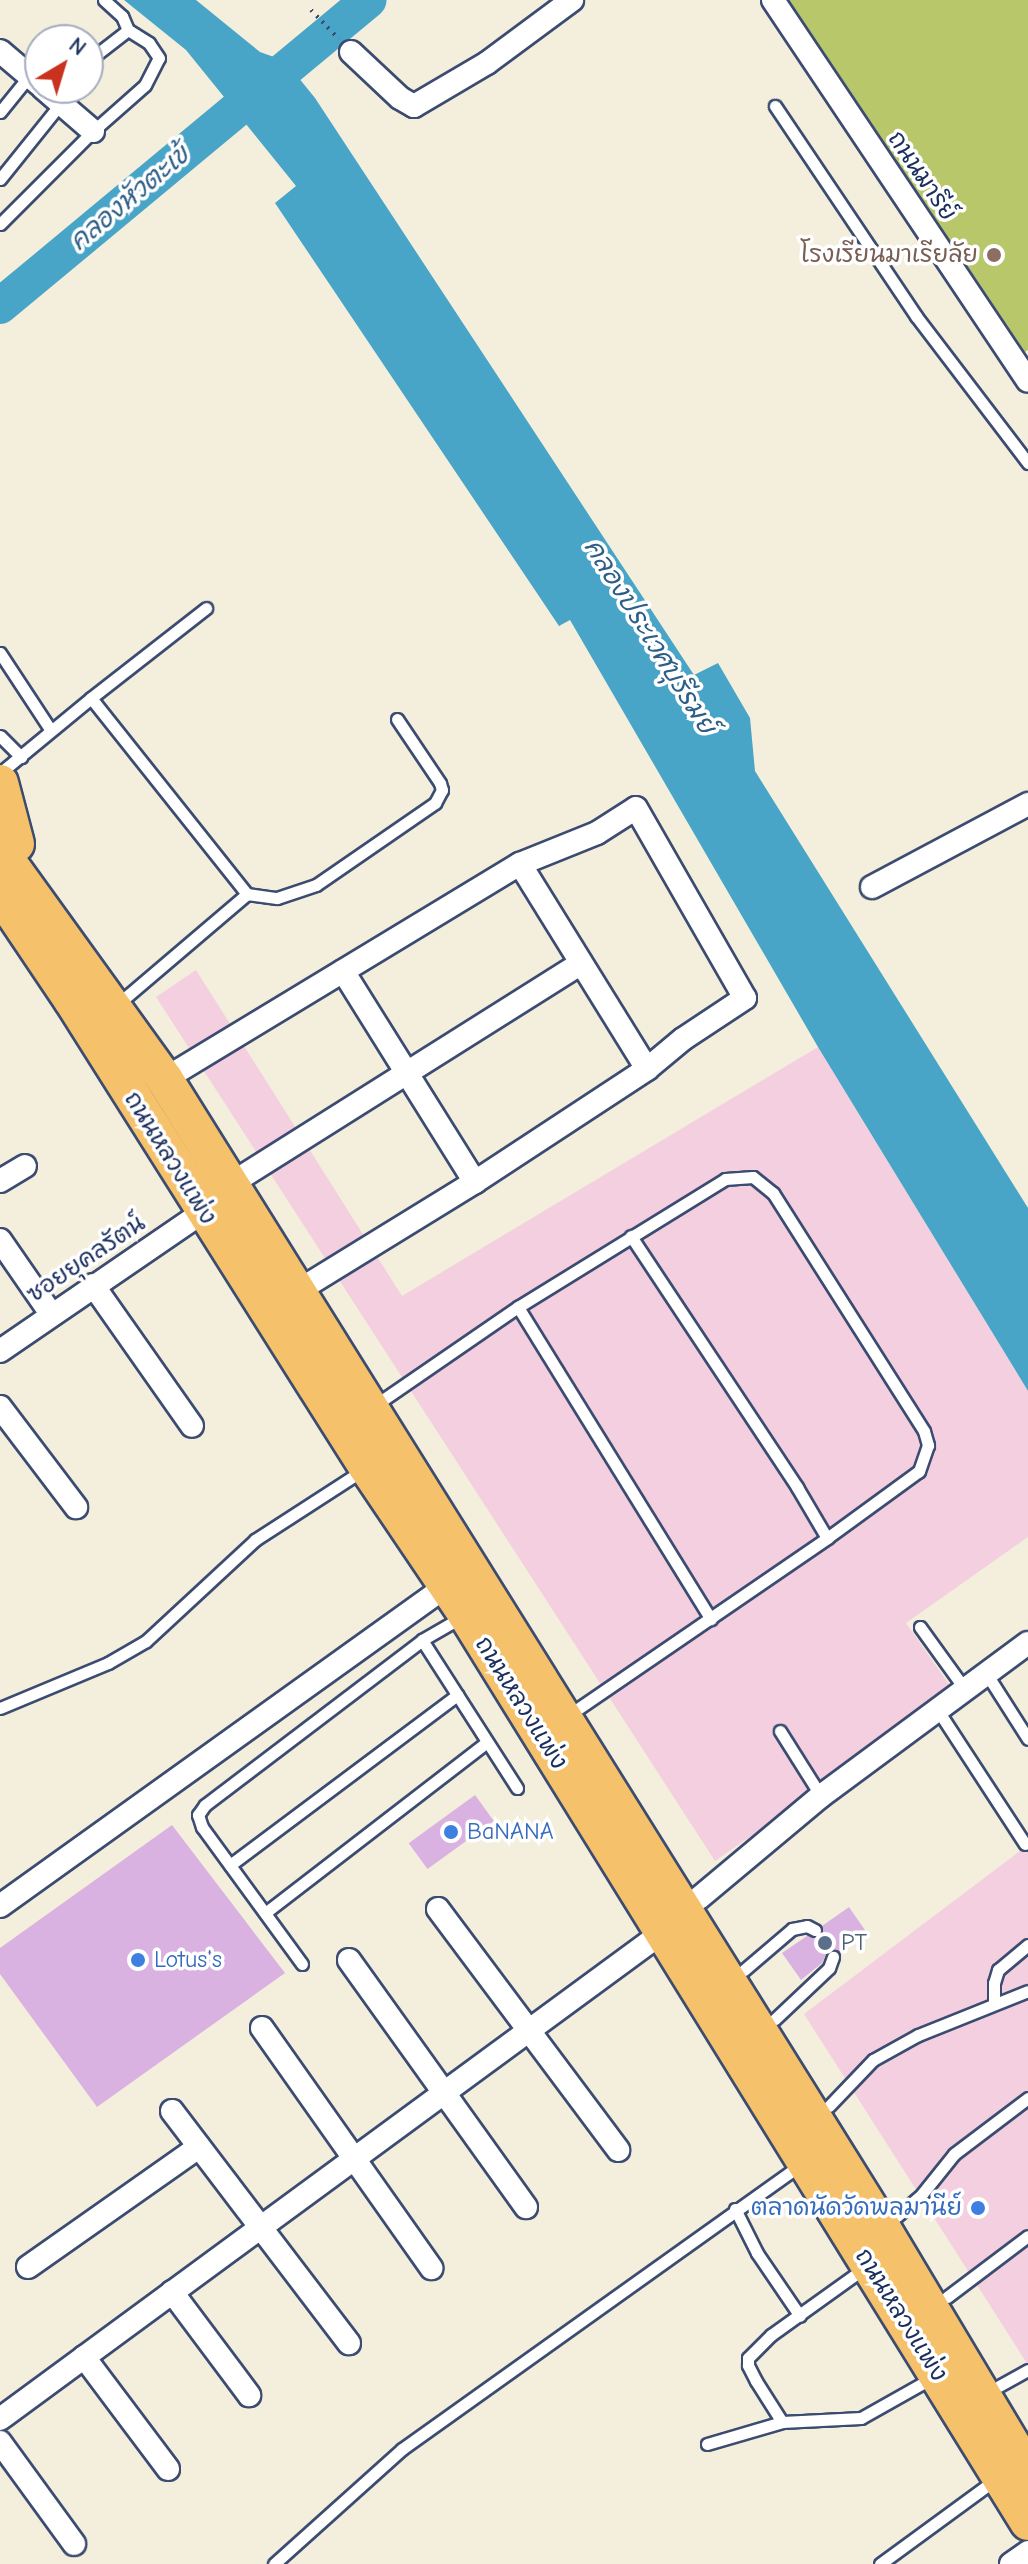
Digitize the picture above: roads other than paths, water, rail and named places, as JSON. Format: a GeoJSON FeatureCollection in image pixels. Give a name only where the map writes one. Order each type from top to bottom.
{"type":"FeatureCollection","features":[{"type":"Feature","properties":{"kind":"main road"},"geometry":{"type":"LineString","coordinates":[[10,770],[4,847],[33,917],[396,1491],[611,1817],[814,2111],[930,2363]]}},
{"type":"Feature","properties":{"kind":"main road"},"geometry":{"type":"LineString","coordinates":[[4,847],[165,1080],[884,2231],[1014,2474]]}},
{"type":"Feature","properties":{"kind":"main road","name":"ถนนหลวงแพ่ง"},"geometry":{"type":"LineString","coordinates":[[4,847],[125,998],[384,1399],[775,2019],[814,2111],[897,2216],[947,2297],[1014,2378],[1028,2433]]}},
{"type":"Feature","properties":{"kind":"main road","name":"ถนนหลวงแพ่ง"},"geometry":{"type":"LineString","coordinates":[[0,893],[72,1000],[203,1212],[456,1601],[930,2363],[1014,2474],[1028,2522]]}},
{"type":"Feature","properties":{"kind":"street"},"geometry":{"type":"LineString","coordinates":[[351,52],[400,98],[414,106],[487,63],[572,0]]}},
{"type":"Feature","properties":{"kind":"street","name":"ถนนมารีย์"},"geometry":{"type":"LineString","coordinates":[[773,0],[1025,371]]}},
{"type":"Feature","properties":{"kind":"street"},"geometry":{"type":"LineString","coordinates":[[0,51],[24,71]]}},
{"type":"Feature","properties":{"kind":"street"},"geometry":{"type":"LineString","coordinates":[[63,104],[93,131]]}},
{"type":"Feature","properties":{"kind":"street"},"geometry":{"type":"LineString","coordinates":[[872,887],[1028,804]]}},
{"type":"Feature","properties":{"kind":"street"},"geometry":{"type":"LineString","coordinates":[[173,1074],[520,864],[597,833],[636,808],[745,998],[683,1039],[647,1069],[475,1182],[309,1284]]}},
{"type":"Feature","properties":{"kind":"street"},"geometry":{"type":"LineString","coordinates":[[520,864],[647,1069]]}},
{"type":"Feature","properties":{"kind":"street"},"geometry":{"type":"LineString","coordinates":[[240,1178],[581,963]]}},
{"type":"Feature","properties":{"kind":"street"},"geometry":{"type":"LineString","coordinates":[[343,971],[475,1182]]}},
{"type":"Feature","properties":{"kind":"street"},"geometry":{"type":"LineString","coordinates":[[0,1181],[25,1166]]}},
{"type":"Feature","properties":{"kind":"street","name":"ซอยยุคลรัตน์"},"geometry":{"type":"LineString","coordinates":[[0,1351],[203,1212]]}},
{"type":"Feature","properties":{"kind":"street"},"geometry":{"type":"LineString","coordinates":[[0,1240],[51,1314]]}},
{"type":"Feature","properties":{"kind":"street"},"geometry":{"type":"LineString","coordinates":[[93,1285],[192,1426]]}},
{"type":"Feature","properties":{"kind":"street"},"geometry":{"type":"LineString","coordinates":[[0,1407],[76,1507]]}},
{"type":"Feature","properties":{"kind":"street"},"geometry":{"type":"LineString","coordinates":[[0,1906],[456,1601]]}},
{"type":"Feature","properties":{"kind":"street"},"geometry":{"type":"LineString","coordinates":[[699,1898],[821,1796],[1028,1643]]}},
{"type":"Feature","properties":{"kind":"street"},"geometry":{"type":"LineString","coordinates":[[438,1909],[618,2150]]}},
{"type":"Feature","properties":{"kind":"street"},"geometry":{"type":"LineString","coordinates":[[0,2419],[663,1932]]}},
{"type":"Feature","properties":{"kind":"street"},"geometry":{"type":"LineString","coordinates":[[349,1960],[526,2207]]}},
{"type":"Feature","properties":{"kind":"street"},"geometry":{"type":"LineString","coordinates":[[262,2028],[431,2268]]}},
{"type":"Feature","properties":{"kind":"street"},"geometry":{"type":"LineString","coordinates":[[172,2111],[349,2343]]}},
{"type":"Feature","properties":{"kind":"street"},"geometry":{"type":"LineString","coordinates":[[28,2267],[199,2147]]}},
{"type":"Feature","properties":{"kind":"street"},"geometry":{"type":"LineString","coordinates":[[172,2292],[249,2395]]}},
{"type":"Feature","properties":{"kind":"street"},"geometry":{"type":"LineString","coordinates":[[84,2357],[168,2469]]}},
{"type":"Feature","properties":{"kind":"street"},"geometry":{"type":"LineString","coordinates":[[0,2442],[74,2544]]}},
{"type":"Feature","properties":{"kind":"street"},"geometry":{"type":"LineString","coordinates":[[1011,2564],[1028,2552]]}},
{"type":"Feature","properties":{"kind":"lane"},"geometry":{"type":"LineString","coordinates":[[0,224],[93,131],[145,85],[159,58],[149,43],[128,30],[122,16],[104,0]]}},
{"type":"Feature","properties":{"kind":"lane"},"geometry":{"type":"LineString","coordinates":[[104,49],[128,30]]}},
{"type":"Feature","properties":{"kind":"lane"},"geometry":{"type":"LineString","coordinates":[[0,112],[24,100]]}},
{"type":"Feature","properties":{"kind":"lane"},"geometry":{"type":"LineString","coordinates":[[0,179],[38,104]]}},
{"type":"Feature","properties":{"kind":"lane"},"geometry":{"type":"LineString","coordinates":[[775,106],[916,316],[1028,463]]}},
{"type":"Feature","properties":{"kind":"lane"},"geometry":{"type":"LineString","coordinates":[[0,773],[10,770],[50,729],[206,608]]}},
{"type":"Feature","properties":{"kind":"lane"},"geometry":{"type":"LineString","coordinates":[[0,653],[50,729]]}},
{"type":"Feature","properties":{"kind":"lane"},"geometry":{"type":"LineString","coordinates":[[91,698],[247,894],[277,898],[316,885],[435,803],[442,790],[440,783],[397,719]]}},
{"type":"Feature","properties":{"kind":"lane"},"geometry":{"type":"LineString","coordinates":[[0,736],[10,770]]}},
{"type":"Feature","properties":{"kind":"lane"},"geometry":{"type":"LineString","coordinates":[[125,998],[247,894]]}},
{"type":"Feature","properties":{"kind":"lane"},"geometry":{"type":"LineString","coordinates":[[384,1399],[518,1307],[725,1179],[753,1177],[773,1193],[924,1431],[928,1445],[919,1471],[711,1619],[579,1708]]}},
{"type":"Feature","properties":{"kind":"lane"},"geometry":{"type":"LineString","coordinates":[[631,1236],[797,1487],[827,1538]]}},
{"type":"Feature","properties":{"kind":"lane"},"geometry":{"type":"LineString","coordinates":[[518,1307],[711,1619]]}},
{"type":"Feature","properties":{"kind":"lane"},"geometry":{"type":"LineString","coordinates":[[0,1708],[108,1663],[146,1641],[255,1540],[367,1467]]}},
{"type":"Feature","properties":{"kind":"lane"},"geometry":{"type":"LineString","coordinates":[[302,1964],[202,1827],[198,1815],[205,1805],[422,1640],[456,1601]]}},
{"type":"Feature","properties":{"kind":"lane"},"geometry":{"type":"LineString","coordinates":[[920,1627],[964,1688]]}},
{"type":"Feature","properties":{"kind":"lane"},"geometry":{"type":"LineString","coordinates":[[422,1640],[517,1788]]}},
{"type":"Feature","properties":{"kind":"lane"},"geometry":{"type":"LineString","coordinates":[[985,1673],[1028,1739]]}},
{"type":"Feature","properties":{"kind":"lane"},"geometry":{"type":"LineString","coordinates":[[230,1865],[457,1695]]}},
{"type":"Feature","properties":{"kind":"lane"},"geometry":{"type":"LineString","coordinates":[[936,1709],[1025,1844]]}},
{"type":"Feature","properties":{"kind":"lane"},"geometry":{"type":"LineString","coordinates":[[780,1731],[821,1796]]}},
{"type":"Feature","properties":{"kind":"lane"},"geometry":{"type":"LineString","coordinates":[[265,1913],[487,1742]]}},
{"type":"Feature","properties":{"kind":"lane"},"geometry":{"type":"LineString","coordinates":[[744,1970],[792,1929],[807,1926],[815,1930]]}},
{"type":"Feature","properties":{"kind":"lane"},"geometry":{"type":"LineString","coordinates":[[994,2003],[994,1983],[998,1970],[1028,1945]]}},
{"type":"Feature","properties":{"kind":"lane"},"geometry":{"type":"LineString","coordinates":[[775,2019],[829,1968],[833,1957]]}},
{"type":"Feature","properties":{"kind":"lane"},"geometry":{"type":"LineString","coordinates":[[814,2111],[873,2060],[918,2035],[1028,1991]]}},
{"type":"Feature","properties":{"kind":"lane"},"geometry":{"type":"LineString","coordinates":[[897,2216],[922,2194],[954,2154],[1028,2098]]}},
{"type":"Feature","properties":{"kind":"lane"},"geometry":{"type":"LineString","coordinates":[[274,2564],[402,2449],[735,2209],[807,2161]]}},
{"type":"Feature","properties":{"kind":"lane"},"geometry":{"type":"LineString","coordinates":[[735,2209],[757,2253],[800,2316]]}},
{"type":"Feature","properties":{"kind":"lane"},"geometry":{"type":"LineString","coordinates":[[947,2297],[1028,2236]]}},
{"type":"Feature","properties":{"kind":"lane"},"geometry":{"type":"LineString","coordinates":[[782,2422],[756,2381],[748,2358],[771,2335],[869,2264]]}},
{"type":"Feature","properties":{"kind":"lane"},"geometry":{"type":"LineString","coordinates":[[707,2444],[782,2422],[861,2418],[930,2363]]}},
{"type":"Feature","properties":{"kind":"lane"},"geometry":{"type":"LineString","coordinates":[[880,2564],[1014,2474]]}},
{"type":"Feature","properties":{"kind":"water","name":"คลองประเวศบุรีรมย์"},"geometry":{"type":"Polygon","coordinates":[[[124,0],[196,0],[260,52],[285,61],[315,98],[694,675],[718,663],[750,718],[755,771],[1028,1208],[1028,1391],[818,1047],[570,620],[559,626],[275,203],[296,186],[186,50],[124,0]]]}},
{"type":"Feature","properties":{"kind":"waterway","name":"คลองหัวตะเข้"},"geometry":{"type":"LineString","coordinates":[[0,306],[368,0]]}},
{"type":"Feature","properties":{"kind":"place","name":"โรงเรียนมาเรียลัย"},"geometry":{"type":"Point","coordinates":[994,255]}},
{"type":"Feature","properties":{"kind":"place","name":"BaNANA"},"geometry":{"type":"Point","coordinates":[451,1832]}},
{"type":"Feature","properties":{"kind":"place","name":"PT"},"geometry":{"type":"Point","coordinates":[825,1943]}},
{"type":"Feature","properties":{"kind":"place","name":"Lotus's"},"geometry":{"type":"Point","coordinates":[138,1960]}},
{"type":"Feature","properties":{"kind":"place","name":"ตลาดนัดวัดพลมานีย์"},"geometry":{"type":"Point","coordinates":[978,2208]}}]}
